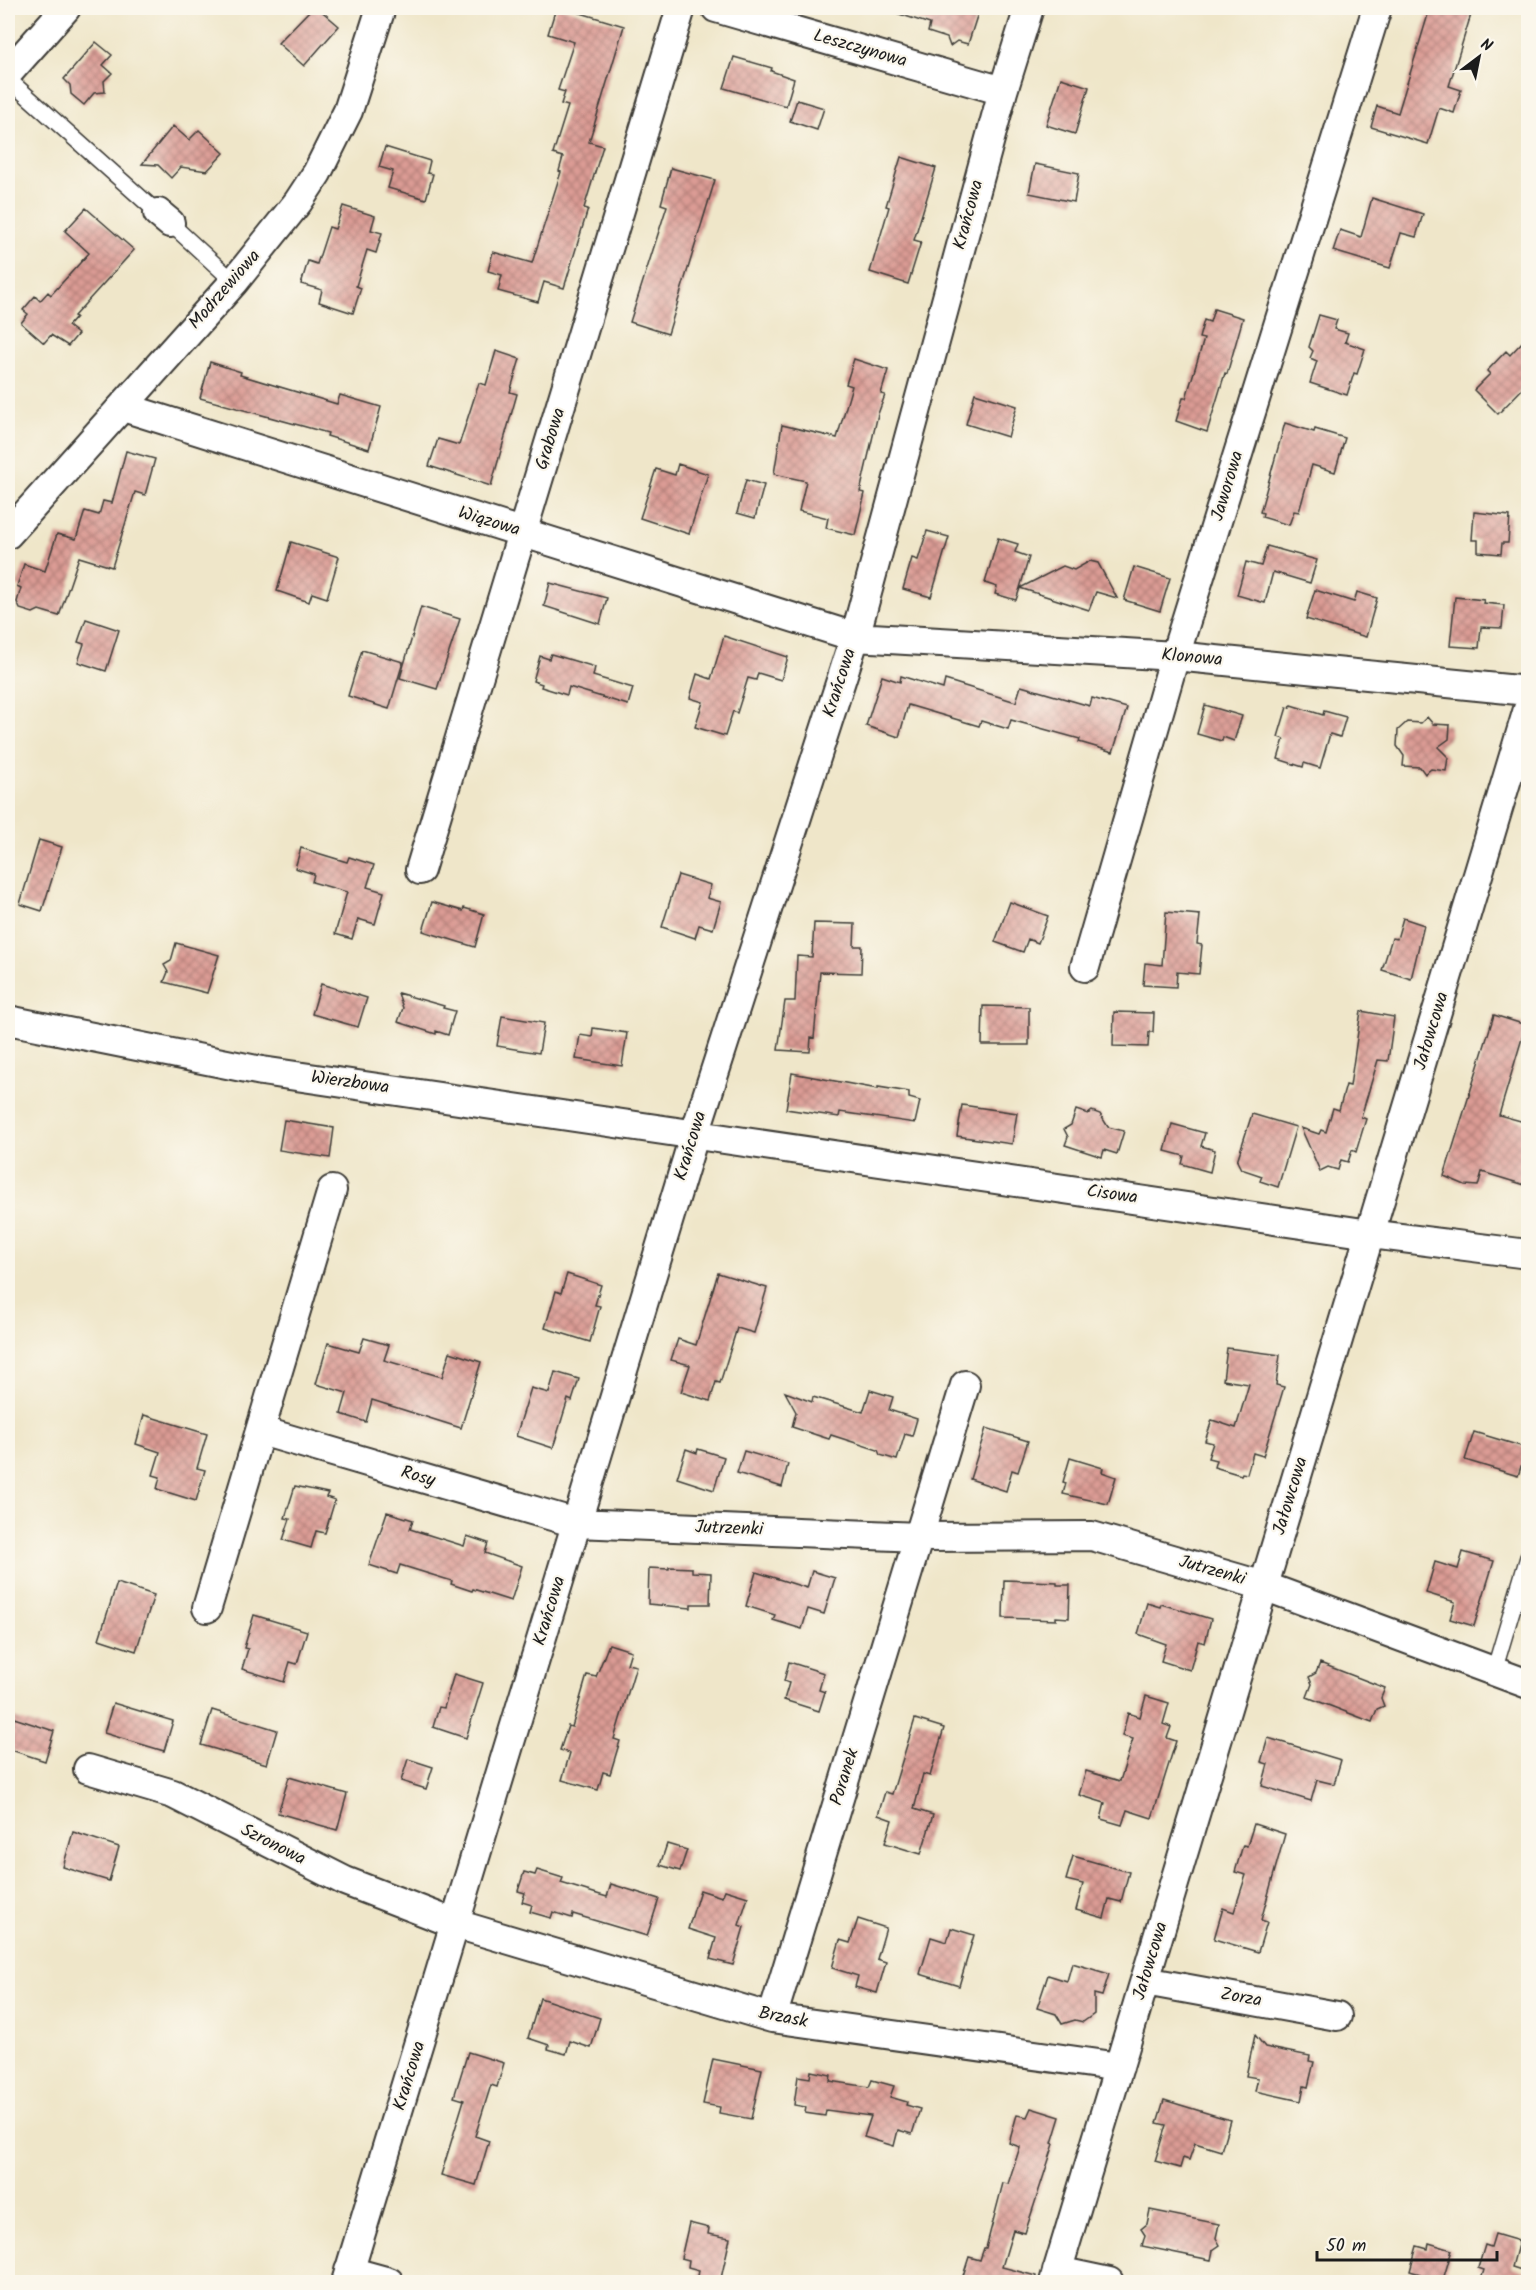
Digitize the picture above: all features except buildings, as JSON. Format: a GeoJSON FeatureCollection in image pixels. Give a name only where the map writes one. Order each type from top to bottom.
{"type":"FeatureCollection","features":[{"type":"Feature","properties":{"kind":"street"},"geometry":{"type":"LineString","coordinates":[[8,73],[66,8]]}},
{"type":"Feature","properties":{"kind":"street","name":"Modrzewiowa"},"geometry":{"type":"LineString","coordinates":[[8,534],[234,282],[298,202],[317,173],[348,111],[381,8]]}},
{"type":"Feature","properties":{"kind":"street","name":"Grabowa"},"geometry":{"type":"LineString","coordinates":[[420,870],[681,8]]}},
{"type":"Feature","properties":{"kind":"street","name":"Leszczynowa"},"geometry":{"type":"LineString","coordinates":[[716,8],[1003,91]]}},
{"type":"Feature","properties":{"kind":"street","name":"Krańcowa"},"geometry":{"type":"LineString","coordinates":[[348,2277],[695,1133],[855,638],[1003,91],[1029,8]]}},
{"type":"Feature","properties":{"kind":"street","name":"Jaworowa"},"geometry":{"type":"LineString","coordinates":[[1085,967],[1175,656],[1377,8]]}},
{"type":"Feature","properties":{"kind":"street","name":"Wiązowa"},"geometry":{"type":"LineString","coordinates":[[123,407],[855,638]]}},
{"type":"Feature","properties":{"kind":"street","name":"Klonowa"},"geometry":{"type":"LineString","coordinates":[[855,638],[1175,656],[1528,691]]}},
{"type":"Feature","properties":{"kind":"street","name":"Jałowcowa"},"geometry":{"type":"LineString","coordinates":[[1055,2277],[1528,709]]}},
{"type":"Feature","properties":{"kind":"street","name":"Wierzbowa"},"geometry":{"type":"LineString","coordinates":[[8,1020],[262,1071],[695,1133]]}},
{"type":"Feature","properties":{"kind":"street","name":"Cisowa"},"geometry":{"type":"LineString","coordinates":[[695,1133],[1370,1234],[1528,1254]]}},
{"type":"Feature","properties":{"kind":"street"},"geometry":{"type":"LineString","coordinates":[[207,1608],[332,1190]]}},
{"type":"Feature","properties":{"kind":"street"},"geometry":{"type":"LineString","coordinates":[[919,1537],[965,1385]]}},
{"type":"Feature","properties":{"kind":"street","name":"Rosy"},"geometry":{"type":"LineString","coordinates":[[261,1431],[576,1523]]}},
{"type":"Feature","properties":{"kind":"street","name":"Jutrzenki"},"geometry":{"type":"LineString","coordinates":[[576,1523],[919,1537],[1092,1536],[1264,1586],[1528,1684]]}},
{"type":"Feature","properties":{"kind":"street","name":"Poranek"},"geometry":{"type":"LineString","coordinates":[[772,2018],[919,1537]]}},
{"type":"Feature","properties":{"kind":"street","name":"Szronowa"},"geometry":{"type":"LineString","coordinates":[[88,1769],[172,1794],[345,1881],[456,1924]]}},
{"type":"Feature","properties":{"kind":"street","name":"Brzask"},"geometry":{"type":"LineString","coordinates":[[456,1924],[772,2018],[1119,2067]]}},
{"type":"Feature","properties":{"kind":"street","name":"Zorza"},"geometry":{"type":"LineString","coordinates":[[1144,1981],[1337,2016]]}},
{"type":"Feature","properties":{"kind":"street"},"geometry":{"type":"LineString","coordinates":[[348,2277],[389,2283]]}},
{"type":"Feature","properties":{"kind":"street"},"geometry":{"type":"LineString","coordinates":[[1055,2277],[1109,2283]]}},
{"type":"Feature","properties":{"kind":"lane"},"geometry":{"type":"LineString","coordinates":[[8,80],[234,282]]}},
{"type":"Feature","properties":{"kind":"lane"},"geometry":{"type":"LineString","coordinates":[[1494,1671],[1528,1557]]}}]}
